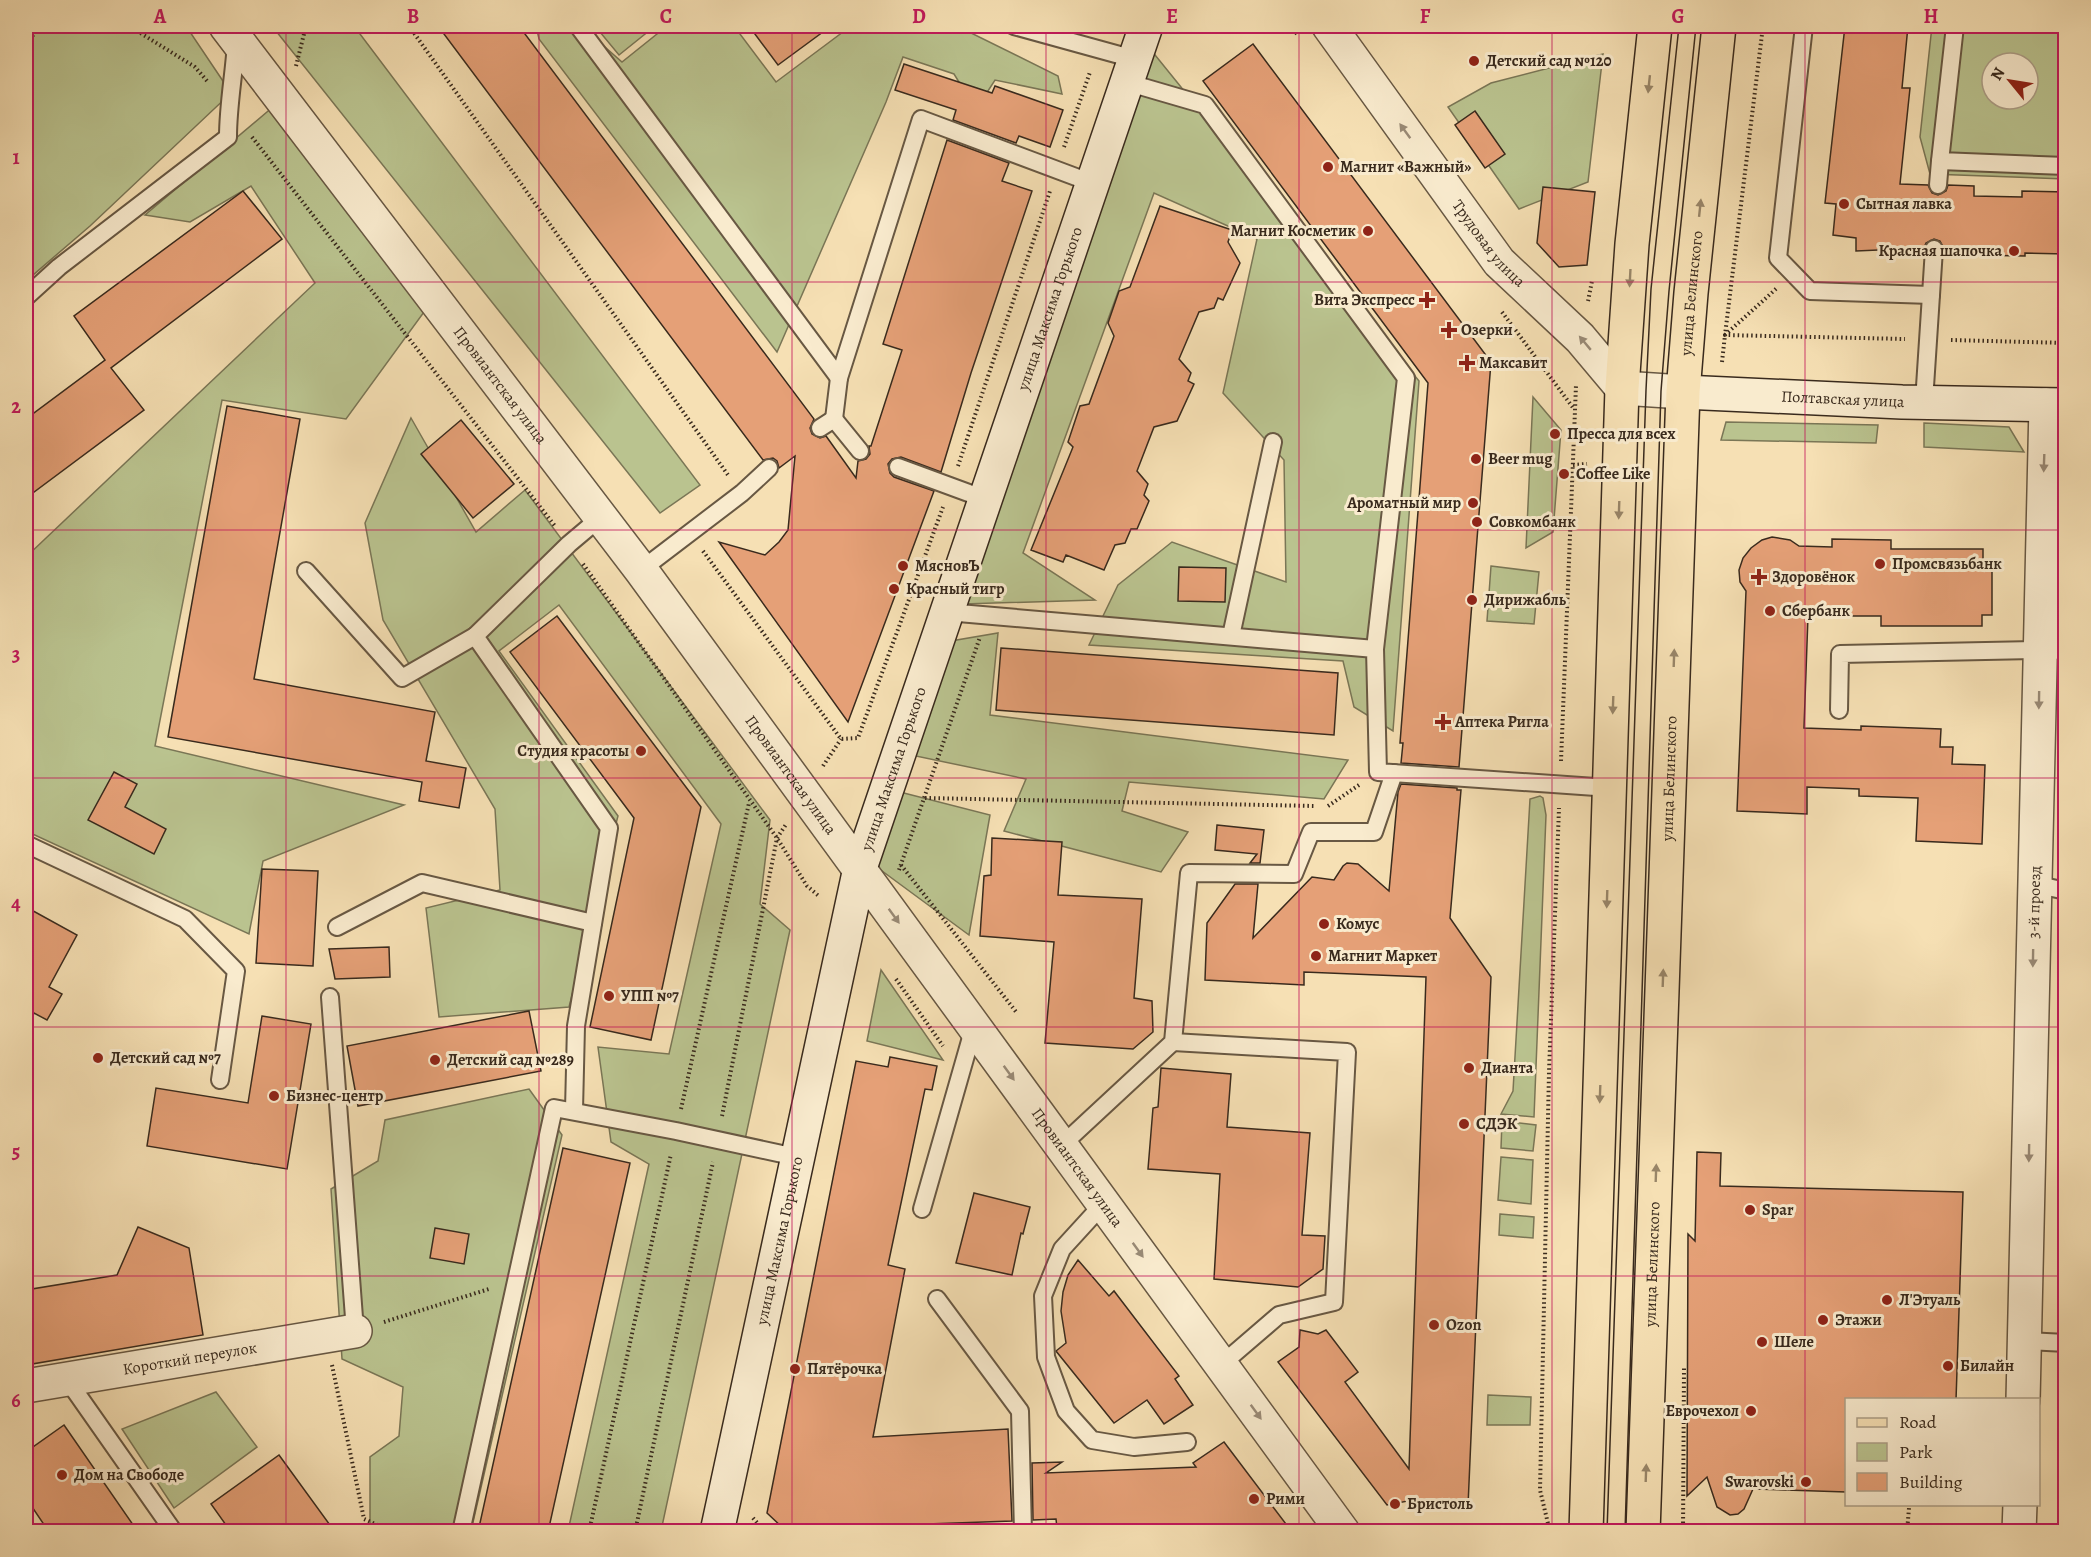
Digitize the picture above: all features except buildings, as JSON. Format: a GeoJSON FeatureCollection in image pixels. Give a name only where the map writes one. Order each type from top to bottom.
{"type":"FeatureCollection","features":[{"type":"Feature","properties":{"kind":"main road"},"geometry":{"type":"LineString","coordinates":[[1586,1532],[1622,388],[1632,244],[1655,26]]}},
{"type":"Feature","properties":{"kind":"main road","name":"улица Белинского"},"geometry":{"type":"LineString","coordinates":[[1644,1532],[1683,392],[1692,282],[1719,26]]}},
{"type":"Feature","properties":{"kind":"street","name":"улица Максима Горького"},"geometry":{"type":"LineString","coordinates":[[717,1532],[860,868],[1146,26]]}},
{"type":"Feature","properties":{"kind":"street","name":"Трудовая улица"},"geometry":{"type":"LineString","coordinates":[[1329,26],[1499,262],[1580,338],[1622,388]]}},
{"type":"Feature","properties":{"kind":"street","name":"Провиантская улица"},"geometry":{"type":"LineString","coordinates":[[235,31],[641,570],[1343,1532]]}},
{"type":"Feature","properties":{"kind":"street","name":"Полтавская улица"},"geometry":{"type":"LineString","coordinates":[[1622,388],[1924,402],[2056,405]]}},
{"type":"Feature","properties":{"kind":"street","name":"3-й проезд"},"geometry":{"type":"LineString","coordinates":[[2023,1398],[2050,887],[2053,651],[2051,501],[2056,405]]}},
{"type":"Feature","properties":{"kind":"street","name":"Короткий переулок"},"geometry":{"type":"LineString","coordinates":[[26,1386],[341,1333]]}},
{"type":"Feature","properties":{"kind":"street"},"geometry":{"type":"LineString","coordinates":[[2019,1532],[2020,1506]]}},
{"type":"Feature","properties":{"kind":"lane"},"geometry":{"type":"LineString","coordinates":[[578,26],[839,378]]}},
{"type":"Feature","properties":{"kind":"lane"},"geometry":{"type":"LineString","coordinates":[[1014,26],[1098,49],[1130,70],[1205,105],[1406,378],[1375,649],[1386,772],[1374,832],[1311,832],[1294,874],[1189,873],[1173,1042],[1062,1145]]}},
{"type":"Feature","properties":{"kind":"lane"},"geometry":{"type":"LineString","coordinates":[[1804,26],[1778,258],[1810,291],[1931,295]]}},
{"type":"Feature","properties":{"kind":"lane"},"geometry":{"type":"LineString","coordinates":[[1938,185],[1955,26]]}},
{"type":"Feature","properties":{"kind":"lane"},"geometry":{"type":"LineString","coordinates":[[26,297],[59,267],[228,137],[228,106],[234,74],[235,31]]}},
{"type":"Feature","properties":{"kind":"lane"},"geometry":{"type":"LineString","coordinates":[[860,451],[827,424],[839,378],[921,119],[1092,183]]}},
{"type":"Feature","properties":{"kind":"lane"},"geometry":{"type":"LineString","coordinates":[[1940,161],[2066,166]]}},
{"type":"Feature","properties":{"kind":"lane"},"geometry":{"type":"LineString","coordinates":[[1924,402],[1934,249]]}},
{"type":"Feature","properties":{"kind":"lane"},"geometry":{"type":"LineString","coordinates":[[1231,636],[1273,442]]}},
{"type":"Feature","properties":{"kind":"lane"},"geometry":{"type":"LineString","coordinates":[[898,467],[985,499]]}},
{"type":"Feature","properties":{"kind":"lane"},"geometry":{"type":"LineString","coordinates":[[641,570],[741,493],[769,468]]}},
{"type":"Feature","properties":{"kind":"lane"},"geometry":{"type":"LineString","coordinates":[[306,571],[402,678],[475,636],[569,544],[601,517]]}},
{"type":"Feature","properties":{"kind":"lane"},"geometry":{"type":"LineString","coordinates":[[947,612],[1375,649]]}},
{"type":"Feature","properties":{"kind":"lane"},"geometry":{"type":"LineString","coordinates":[[475,636],[609,828],[576,1026],[574,1110]]}},
{"type":"Feature","properties":{"kind":"lane"},"geometry":{"type":"LineString","coordinates":[[1839,710],[1840,654],[2053,651]]}},
{"type":"Feature","properties":{"kind":"lane"},"geometry":{"type":"LineString","coordinates":[[1386,772],[1610,788]]}},
{"type":"Feature","properties":{"kind":"lane"},"geometry":{"type":"LineString","coordinates":[[26,844],[185,919],[236,970],[220,1080]]}},
{"type":"Feature","properties":{"kind":"lane"},"geometry":{"type":"LineString","coordinates":[[338,927],[422,883],[593,923]]}},
{"type":"Feature","properties":{"kind":"lane"},"geometry":{"type":"LineString","coordinates":[[330,997],[341,1333]]}},
{"type":"Feature","properties":{"kind":"lane"},"geometry":{"type":"LineString","coordinates":[[922,1209],[974,1026]]}},
{"type":"Feature","properties":{"kind":"lane"},"geometry":{"type":"LineString","coordinates":[[1173,1042],[1347,1052],[1334,1302],[1279,1315],[1222,1364]]}},
{"type":"Feature","properties":{"kind":"lane"},"geometry":{"type":"LineString","coordinates":[[461,1532],[554,1108],[574,1110],[796,1157]]}},
{"type":"Feature","properties":{"kind":"lane"},"geometry":{"type":"LineString","coordinates":[[1104,1203],[1062,1249],[1043,1296],[1046,1357],[1066,1411],[1092,1440],[1134,1447],[1187,1442]]}},
{"type":"Feature","properties":{"kind":"lane"},"geometry":{"type":"LineString","coordinates":[[936,1299],[1020,1412],[1023,1532]]}},
{"type":"Feature","properties":{"kind":"lane"},"geometry":{"type":"LineString","coordinates":[[2025,1341],[2066,1343]]}},
{"type":"Feature","properties":{"kind":"lane"},"geometry":{"type":"LineString","coordinates":[[66,1378],[174,1532]]}},
{"type":"Feature","properties":{"kind":"path"},"geometry":{"type":"LineString","coordinates":[[26,48],[38,26]]}},
{"type":"Feature","properties":{"kind":"path"},"geometry":{"type":"LineString","coordinates":[[129,26],[195,67],[228,106],[569,544],[777,838],[807,886]]}},
{"type":"Feature","properties":{"kind":"path"},"geometry":{"type":"LineString","coordinates":[[409,26],[741,493]]}},
{"type":"Feature","properties":{"kind":"path"},"geometry":{"type":"LineString","coordinates":[[1722,366],[1762,26]]}},
{"type":"Feature","properties":{"kind":"path"},"geometry":{"type":"LineString","coordinates":[[700,547],[841,739],[858,738],[951,486],[1098,49]]}},
{"type":"Feature","properties":{"kind":"path"},"geometry":{"type":"LineString","coordinates":[[1725,334],[1793,273]]}},
{"type":"Feature","properties":{"kind":"path"},"geometry":{"type":"LineString","coordinates":[[1725,334],[2066,343]]}},
{"type":"Feature","properties":{"kind":"path"},"geometry":{"type":"LineString","coordinates":[[1550,1532],[1540,1490],[1549,1072],[1574,410]]}},
{"type":"Feature","properties":{"kind":"path"},"geometry":{"type":"LineString","coordinates":[[1573,465],[1591,464]]}},
{"type":"Feature","properties":{"kind":"path"},"geometry":{"type":"LineString","coordinates":[[987,615],[901,865],[1017,1013]]}},
{"type":"Feature","properties":{"kind":"path"},"geometry":{"type":"LineString","coordinates":[[925,798],[1329,806],[1386,772]]}},
{"type":"Feature","properties":{"kind":"path"},"geometry":{"type":"LineString","coordinates":[[589,1532],[750,802]]}},
{"type":"Feature","properties":{"kind":"path"},"geometry":{"type":"LineString","coordinates":[[635,1532],[777,838]]}},
{"type":"Feature","properties":{"kind":"path"},"geometry":{"type":"LineString","coordinates":[[893,974],[961,1073]]}},
{"type":"Feature","properties":{"kind":"path"},"geometry":{"type":"LineString","coordinates":[[393,1532],[364,1519],[341,1333],[516,1281]]}},
{"type":"Feature","properties":{"kind":"path"},"geometry":{"type":"LineString","coordinates":[[1908,1532],[1909,1508]]}},
{"type":"Feature","properties":{"kind":"path"},"geometry":{"type":"LineString","coordinates":[[751,1515],[765,1532]]}},
{"type":"Feature","properties":{"kind":"green space"},"geometry":{"type":"Polygon","coordinates":[[[26,26],[186,26],[231,93],[90,226],[26,281],[26,26]]]}},
{"type":"Feature","properties":{"kind":"green space"},"geometry":{"type":"Polygon","coordinates":[[[272,26],[354,26],[700,485],[660,513],[272,26]]]}},
{"type":"Feature","properties":{"kind":"green space"},"geometry":{"type":"Polygon","coordinates":[[[536,26],[581,26],[622,62],[667,26],[734,26],[776,82],[851,26],[957,26],[1058,76],[1062,94],[995,80],[986,94],[962,87],[954,74],[903,57],[886,102],[777,352],[539,39],[536,26]]]}},
{"type":"Feature","properties":{"kind":"green space"},"geometry":{"type":"Polygon","coordinates":[[[595,26],[655,26],[619,55],[595,26]]]}},
{"type":"Feature","properties":{"kind":"green space"},"geometry":{"type":"Polygon","coordinates":[[[1932,26],[2065,26],[2065,179],[1930,174],[1920,137],[1932,26]]]}},
{"type":"Feature","properties":{"kind":"green space"},"geometry":{"type":"Polygon","coordinates":[[[1151,50],[1419,381],[1393,731],[1354,707],[1343,661],[1089,645],[1118,585],[1172,542],[1286,582],[1284,460],[1223,393],[1257,239],[1154,193],[1023,553],[1095,600],[963,604],[1151,50]]]}},
{"type":"Feature","properties":{"kind":"green space"},"geometry":{"type":"Polygon","coordinates":[[[1603,54],[1588,182],[1519,209],[1448,107],[1491,83],[1603,54]]]}},
{"type":"Feature","properties":{"kind":"green space"},"geometry":{"type":"Polygon","coordinates":[[[274,106],[424,312],[346,419],[222,400],[155,746],[404,805],[263,861],[249,934],[26,831],[26,557],[315,283],[251,186],[190,222],[145,215],[274,106]]]}},
{"type":"Feature","properties":{"kind":"green space"},"geometry":{"type":"Polygon","coordinates":[[[1533,397],[1561,430],[1553,532],[1526,548],[1533,397]]]}},
{"type":"Feature","properties":{"kind":"green space"},"geometry":{"type":"Polygon","coordinates":[[[411,418],[476,532],[525,490],[770,820],[760,904],[790,930],[661,1531],[568,1531],[649,1164],[611,1142],[598,1047],[669,1054],[721,824],[559,605],[499,651],[618,816],[569,1007],[439,1017],[426,908],[500,890],[495,809],[383,620],[365,523],[411,418]]]}},
{"type":"Feature","properties":{"kind":"green space"},"geometry":{"type":"Polygon","coordinates":[[[1726,422],[1878,425],[1876,443],[1721,440],[1726,422]]]}},
{"type":"Feature","properties":{"kind":"green space"},"geometry":{"type":"Polygon","coordinates":[[[1924,423],[2009,427],[2024,452],[1924,447],[1924,423]]]}},
{"type":"Feature","properties":{"kind":"green space"},"geometry":{"type":"Polygon","coordinates":[[[1491,566],[1539,572],[1534,624],[1487,621],[1491,566]]]}},
{"type":"Feature","properties":{"kind":"green space"},"geometry":{"type":"Polygon","coordinates":[[[998,633],[990,715],[1348,760],[1324,799],[1129,782],[1122,811],[1188,832],[1161,872],[1004,831],[1026,779],[911,755],[951,641],[998,633]]]}},
{"type":"Feature","properties":{"kind":"green space"},"geometry":{"type":"Polygon","coordinates":[[[896,791],[990,815],[969,935],[874,865],[896,791]]]}},
{"type":"Feature","properties":{"kind":"green space"},"geometry":{"type":"Polygon","coordinates":[[[1540,796],[1543,798],[1546,815],[1534,1117],[1501,1114],[1513,1091],[1530,799],[1540,796]]]}},
{"type":"Feature","properties":{"kind":"green space"},"geometry":{"type":"Polygon","coordinates":[[[881,970],[943,1060],[867,1041],[881,970]]]}},
{"type":"Feature","properties":{"kind":"green space"},"geometry":{"type":"Polygon","coordinates":[[[529,1089],[562,1135],[471,1531],[370,1531],[370,1457],[399,1436],[403,1387],[342,1359],[331,1189],[378,1161],[385,1120],[529,1089]]]}},
{"type":"Feature","properties":{"kind":"green space"},"geometry":{"type":"Polygon","coordinates":[[[1502,1121],[1536,1125],[1533,1151],[1501,1148],[1502,1121]]]}},
{"type":"Feature","properties":{"kind":"green space"},"geometry":{"type":"Polygon","coordinates":[[[1501,1157],[1533,1160],[1531,1204],[1498,1200],[1501,1157]]]}},
{"type":"Feature","properties":{"kind":"green space"},"geometry":{"type":"Polygon","coordinates":[[[1500,1214],[1534,1217],[1533,1238],[1499,1235],[1500,1214]]]}},
{"type":"Feature","properties":{"kind":"green space"},"geometry":{"type":"Polygon","coordinates":[[[216,1392],[257,1447],[174,1508],[122,1429],[216,1392]]]}},
{"type":"Feature","properties":{"kind":"green space"},"geometry":{"type":"Polygon","coordinates":[[[1488,1395],[1531,1397],[1530,1425],[1487,1425],[1488,1395]]]}},
{"type":"Feature","properties":{"kind":"tram line"},"geometry":{"type":"LineString","coordinates":[[1607,1532],[1646,390],[1651,289],[1679,26]]}},
{"type":"Feature","properties":{"kind":"tram line"},"geometry":{"type":"LineString","coordinates":[[1625,1532],[1661,391],[1696,26]]}},
{"type":"Feature","properties":{"kind":"place","name":"Детский сад №120"},"geometry":{"type":"Point","coordinates":[1474,61]}},
{"type":"Feature","properties":{"kind":"place","name":"Магнит «Важный»"},"geometry":{"type":"Point","coordinates":[1328,167]}},
{"type":"Feature","properties":{"kind":"place","name":"Сытная лавка"},"geometry":{"type":"Point","coordinates":[1844,204]}},
{"type":"Feature","properties":{"kind":"place","name":"Магнит Косметик"},"geometry":{"type":"Point","coordinates":[1368,231]}},
{"type":"Feature","properties":{"kind":"place","name":"Красная шапочка"},"geometry":{"type":"Point","coordinates":[2014,251]}},
{"type":"Feature","properties":{"kind":"place","name":"Вита Экспресс"},"geometry":{"type":"Point","coordinates":[1427,300]}},
{"type":"Feature","properties":{"kind":"place","name":"Озерки"},"geometry":{"type":"Point","coordinates":[1449,330]}},
{"type":"Feature","properties":{"kind":"place","name":"Максавит"},"geometry":{"type":"Point","coordinates":[1467,363]}},
{"type":"Feature","properties":{"kind":"place","name":"Пресса для всех"},"geometry":{"type":"Point","coordinates":[1555,434]}},
{"type":"Feature","properties":{"kind":"place","name":"Beer mug"},"geometry":{"type":"Point","coordinates":[1476,459]}},
{"type":"Feature","properties":{"kind":"place","name":"Coffee Like"},"geometry":{"type":"Point","coordinates":[1564,474]}},
{"type":"Feature","properties":{"kind":"place","name":"Ароматный мир"},"geometry":{"type":"Point","coordinates":[1473,503]}},
{"type":"Feature","properties":{"kind":"place","name":"Совкомбанк"},"geometry":{"type":"Point","coordinates":[1477,522]}},
{"type":"Feature","properties":{"kind":"place","name":"Промсвязьбанк"},"geometry":{"type":"Point","coordinates":[1880,564]}},
{"type":"Feature","properties":{"kind":"place","name":"МясновЪ"},"geometry":{"type":"Point","coordinates":[903,566]}},
{"type":"Feature","properties":{"kind":"place","name":"Здоровёнок"},"geometry":{"type":"Point","coordinates":[1759,577]}},
{"type":"Feature","properties":{"kind":"place","name":"Красный тигр"},"geometry":{"type":"Point","coordinates":[894,589]}},
{"type":"Feature","properties":{"kind":"place","name":"Дирижабль"},"geometry":{"type":"Point","coordinates":[1472,600]}},
{"type":"Feature","properties":{"kind":"place","name":"Сбербанк"},"geometry":{"type":"Point","coordinates":[1770,611]}},
{"type":"Feature","properties":{"kind":"place","name":"Аптека Ригла"},"geometry":{"type":"Point","coordinates":[1443,722]}},
{"type":"Feature","properties":{"kind":"place","name":"Студия красоты"},"geometry":{"type":"Point","coordinates":[641,751]}},
{"type":"Feature","properties":{"kind":"place","name":"Комус"},"geometry":{"type":"Point","coordinates":[1324,924]}},
{"type":"Feature","properties":{"kind":"place","name":"Магнит Маркет"},"geometry":{"type":"Point","coordinates":[1316,956]}},
{"type":"Feature","properties":{"kind":"place","name":"УПП №7"},"geometry":{"type":"Point","coordinates":[609,996]}},
{"type":"Feature","properties":{"kind":"place","name":"Детский сад №7"},"geometry":{"type":"Point","coordinates":[98,1058]}},
{"type":"Feature","properties":{"kind":"place","name":"Детский сад №289"},"geometry":{"type":"Point","coordinates":[435,1060]}},
{"type":"Feature","properties":{"kind":"place","name":"Дианта"},"geometry":{"type":"Point","coordinates":[1469,1068]}},
{"type":"Feature","properties":{"kind":"place","name":"Бизнес-центр"},"geometry":{"type":"Point","coordinates":[274,1096]}},
{"type":"Feature","properties":{"kind":"place","name":"СДЭК"},"geometry":{"type":"Point","coordinates":[1464,1124]}},
{"type":"Feature","properties":{"kind":"place","name":"Spar"},"geometry":{"type":"Point","coordinates":[1750,1210]}},
{"type":"Feature","properties":{"kind":"place","name":"Л'Этуаль"},"geometry":{"type":"Point","coordinates":[1887,1300]}},
{"type":"Feature","properties":{"kind":"place","name":"Этажи"},"geometry":{"type":"Point","coordinates":[1823,1320]}},
{"type":"Feature","properties":{"kind":"place","name":"Ozon"},"geometry":{"type":"Point","coordinates":[1434,1325]}},
{"type":"Feature","properties":{"kind":"place","name":"Шеле"},"geometry":{"type":"Point","coordinates":[1762,1342]}},
{"type":"Feature","properties":{"kind":"place","name":"Билайн"},"geometry":{"type":"Point","coordinates":[1948,1366]}},
{"type":"Feature","properties":{"kind":"place","name":"Пятёрочка"},"geometry":{"type":"Point","coordinates":[795,1369]}},
{"type":"Feature","properties":{"kind":"place","name":"Еврочехол"},"geometry":{"type":"Point","coordinates":[1751,1411]}},
{"type":"Feature","properties":{"kind":"place","name":"Дом на Свободе"},"geometry":{"type":"Point","coordinates":[62,1475]}},
{"type":"Feature","properties":{"kind":"place","name":"Swarovski"},"geometry":{"type":"Point","coordinates":[1806,1482]}},
{"type":"Feature","properties":{"kind":"place","name":"Рими"},"geometry":{"type":"Point","coordinates":[1254,1499]}},
{"type":"Feature","properties":{"kind":"place","name":"Бристоль"},"geometry":{"type":"Point","coordinates":[1395,1504]}}]}
